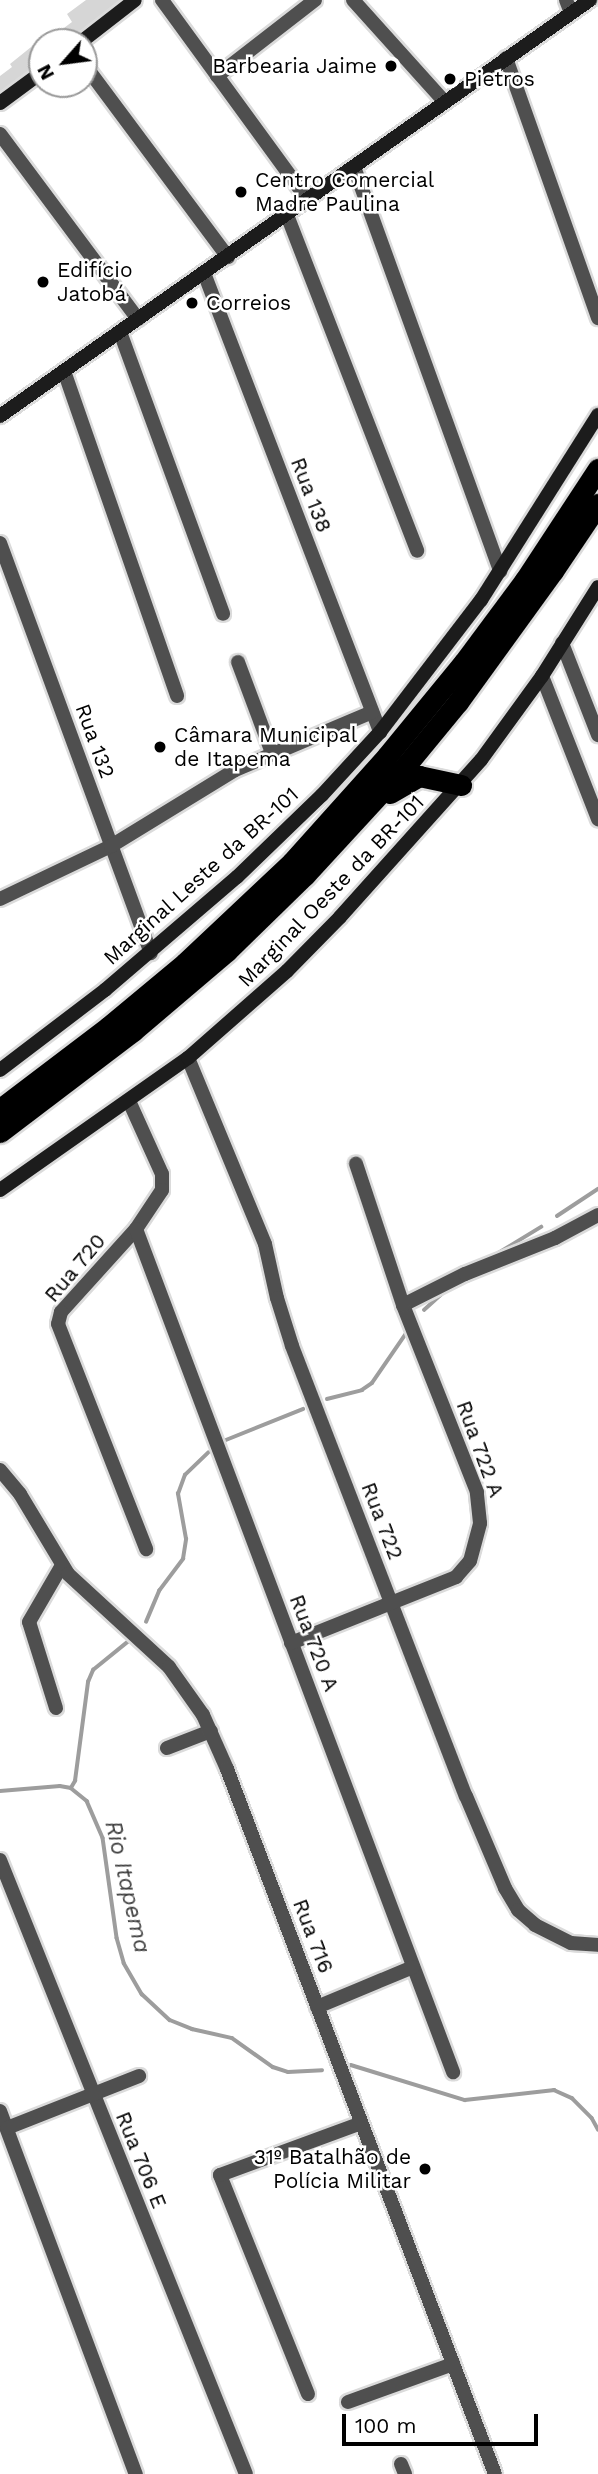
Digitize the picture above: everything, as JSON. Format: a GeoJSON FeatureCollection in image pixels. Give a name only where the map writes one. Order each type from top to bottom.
{"type":"FeatureCollection","features":[{"type":"Feature","properties":{"kind":"highway"},"geometry":{"type":"LineString","coordinates":[[573,506],[598,449]]}},
{"type":"Feature","properties":{"kind":"highway"},"geometry":{"type":"LineString","coordinates":[[0,1110],[67,1060],[167,978],[292,862],[387,756],[464,662],[598,469]]}},
{"type":"Feature","properties":{"kind":"highway"},"geometry":{"type":"LineString","coordinates":[[0,1132],[133,1031],[227,951],[305,875],[371,805],[458,702],[524,613],[598,503]]}},
{"type":"Feature","properties":{"kind":"highway"},"geometry":{"type":"LineString","coordinates":[[371,805],[419,776],[461,785]]}},
{"type":"Feature","properties":{"kind":"main road"},"geometry":{"type":"LineString","coordinates":[[98,29],[135,0]]}},
{"type":"Feature","properties":{"kind":"main road"},"geometry":{"type":"LineString","coordinates":[[0,416],[445,102],[506,58],[568,7],[590,0]]}},
{"type":"Feature","properties":{"kind":"main road"},"geometry":{"type":"LineString","coordinates":[[0,103],[28,82]]}},
{"type":"Feature","properties":{"kind":"main road","name":"Marginal Leste da BR-101"},"geometry":{"type":"LineString","coordinates":[[0,1070],[151,953],[279,837],[380,732],[450,643],[500,571],[598,415]]}},
{"type":"Feature","properties":{"kind":"main road","name":"Marginal Oeste da BR-101"},"geometry":{"type":"LineString","coordinates":[[0,1190],[188,1058],[287,971],[461,785],[542,676],[598,587]]}},
{"type":"Feature","properties":{"kind":"street"},"geometry":{"type":"LineString","coordinates":[[162,0],[308,200]]}},
{"type":"Feature","properties":{"kind":"street"},"geometry":{"type":"LineString","coordinates":[[217,76],[315,0]]}},
{"type":"Feature","properties":{"kind":"street"},"geometry":{"type":"LineString","coordinates":[[353,0],[445,102]]}},
{"type":"Feature","properties":{"kind":"street"},"geometry":{"type":"LineString","coordinates":[[506,58],[598,318]]}},
{"type":"Feature","properties":{"kind":"street"},"geometry":{"type":"LineString","coordinates":[[98,83],[228,257]]}},
{"type":"Feature","properties":{"kind":"street"},"geometry":{"type":"LineString","coordinates":[[0,134],[138,319]]}},
{"type":"Feature","properties":{"kind":"street"},"geometry":{"type":"LineString","coordinates":[[354,167],[500,571]]}},
{"type":"Feature","properties":{"kind":"street"},"geometry":{"type":"LineString","coordinates":[[287,215],[417,551]]}},
{"type":"Feature","properties":{"kind":"street","name":"Rua 138"},"geometry":{"type":"LineString","coordinates":[[204,273],[380,732]]}},
{"type":"Feature","properties":{"kind":"street"},"geometry":{"type":"LineString","coordinates":[[120,332],[223,614]]}},
{"type":"Feature","properties":{"kind":"street"},"geometry":{"type":"LineString","coordinates":[[64,371],[177,696]]}},
{"type":"Feature","properties":{"kind":"street","name":"Rua 132"},"geometry":{"type":"LineString","coordinates":[[0,543],[151,953]]}},
{"type":"Feature","properties":{"kind":"street"},"geometry":{"type":"LineString","coordinates":[[562,643],[598,735]]}},
{"type":"Feature","properties":{"kind":"street"},"geometry":{"type":"LineString","coordinates":[[238,662],[272,753]]}},
{"type":"Feature","properties":{"kind":"street"},"geometry":{"type":"LineString","coordinates":[[542,676],[598,819]]}},
{"type":"Feature","properties":{"kind":"street"},"geometry":{"type":"LineString","coordinates":[[0,899],[111,846],[235,770],[372,712]]}},
{"type":"Feature","properties":{"kind":"street","name":"Rua 722"},"geometry":{"type":"LineString","coordinates":[[188,1058],[265,1244],[288,1334],[391,1604],[466,1796],[512,1902],[535,1925],[571,1943],[598,1945]]}},
{"type":"Feature","properties":{"kind":"street","name":"Rua 720"},"geometry":{"type":"LineString","coordinates":[[129,1101],[163,1182],[160,1195],[136,1229],[61,1312],[58,1324],[146,1549]]}},
{"type":"Feature","properties":{"kind":"street","name":"Rua 722 A"},"geometry":{"type":"LineString","coordinates":[[291,1643],[463,1573],[470,1561],[481,1513],[477,1492],[402,1305],[356,1164]]}},
{"type":"Feature","properties":{"kind":"street"},"geometry":{"type":"LineString","coordinates":[[402,1305],[465,1274],[555,1238],[598,1215]]}},
{"type":"Feature","properties":{"kind":"street","name":"Rua 720 A"},"geometry":{"type":"LineString","coordinates":[[136,1229],[453,2072]]}},
{"type":"Feature","properties":{"kind":"street","name":"Rua 716"},"geometry":{"type":"LineString","coordinates":[[0,1470],[20,1494],[62,1565],[83,1590],[169,1667],[197,1705],[211,1731],[495,2474]]}},
{"type":"Feature","properties":{"kind":"street"},"geometry":{"type":"LineString","coordinates":[[55,1708],[29,1622],[62,1565]]}},
{"type":"Feature","properties":{"kind":"street"},"geometry":{"type":"LineString","coordinates":[[167,1748],[211,1731]]}},
{"type":"Feature","properties":{"kind":"street","name":"Rua 706 E"},"geometry":{"type":"LineString","coordinates":[[0,1860],[246,2474]]}},
{"type":"Feature","properties":{"kind":"street"},"geometry":{"type":"LineString","coordinates":[[317,2007],[413,1967]]}},
{"type":"Feature","properties":{"kind":"street"},"geometry":{"type":"LineString","coordinates":[[7,2128],[139,2076]]}},
{"type":"Feature","properties":{"kind":"street"},"geometry":{"type":"LineString","coordinates":[[0,2111],[136,2474]]}},
{"type":"Feature","properties":{"kind":"street"},"geometry":{"type":"LineString","coordinates":[[308,2394],[220,2175],[361,2123]]}},
{"type":"Feature","properties":{"kind":"street"},"geometry":{"type":"LineString","coordinates":[[348,2402],[453,2364]]}},
{"type":"Feature","properties":{"kind":"shaded area"},"geometry":{"type":"Polygon","coordinates":[[[86,0],[122,0],[87,28],[64,28],[72,22],[67,14],[86,0]]]}},
{"type":"Feature","properties":{"kind":"shaded area"},"geometry":{"type":"Polygon","coordinates":[[[28,49],[28,73],[0,94],[0,76],[12,67],[10,64],[28,49]]]}},
{"type":"Feature","properties":{"kind":"waterway"},"geometry":{"type":"LineString","coordinates":[[557,1216],[598,1189]]}},
{"type":"Feature","properties":{"kind":"waterway"},"geometry":{"type":"LineString","coordinates":[[495,1255],[541,1227]]}},
{"type":"Feature","properties":{"kind":"waterway"},"geometry":{"type":"LineString","coordinates":[[424,1310],[446,1290]]}},
{"type":"Feature","properties":{"kind":"waterway"},"geometry":{"type":"LineString","coordinates":[[327,1399],[362,1390],[372,1383],[407,1332]]}},
{"type":"Feature","properties":{"kind":"waterway"},"geometry":{"type":"LineString","coordinates":[[226,1440],[303,1409]]}},
{"type":"Feature","properties":{"kind":"waterway"},"geometry":{"type":"LineString","coordinates":[[146,1622],[159,1591],[183,1559],[186,1539],[178,1494],[185,1475],[208,1453]]}},
{"type":"Feature","properties":{"kind":"waterway"},"geometry":{"type":"LineString","coordinates":[[71,1788],[75,1781],[88,1682],[93,1670],[130,1640]]}},
{"type":"Feature","properties":{"kind":"waterway","name":"Rio Itapema"},"geometry":{"type":"LineString","coordinates":[[0,1791],[60,1786],[71,1788],[87,1801],[103,1838],[117,1938],[124,1963],[142,1994],[170,2020],[192,2029],[232,2038],[273,2067],[288,2072],[322,2070]]}},
{"type":"Feature","properties":{"kind":"waterway","name":"Rio Itapema"},"geometry":{"type":"LineString","coordinates":[[351,2065],[465,2100],[554,2090],[572,2098],[592,2118],[598,2129]]}},
{"type":"Feature","properties":{"kind":"place","name":"Barbearia Jaime"},"geometry":{"type":"Point","coordinates":[391,66]}},
{"type":"Feature","properties":{"kind":"place","name":"Pietros"},"geometry":{"type":"Point","coordinates":[450,79]}},
{"type":"Feature","properties":{"kind":"place","name":"Centro Comercial Madre Paulina"},"geometry":{"type":"Point","coordinates":[241,192]}},
{"type":"Feature","properties":{"kind":"place","name":"Edifício Jatobá"},"geometry":{"type":"Point","coordinates":[43,282]}},
{"type":"Feature","properties":{"kind":"place","name":"Correios"},"geometry":{"type":"Point","coordinates":[192,303]}},
{"type":"Feature","properties":{"kind":"place","name":"Câmara Municipal de Itapema"},"geometry":{"type":"Point","coordinates":[160,747]}},
{"type":"Feature","properties":{"kind":"place","name":"31º Batalhão de Polícia Militar"},"geometry":{"type":"Point","coordinates":[425,2169]}}]}
